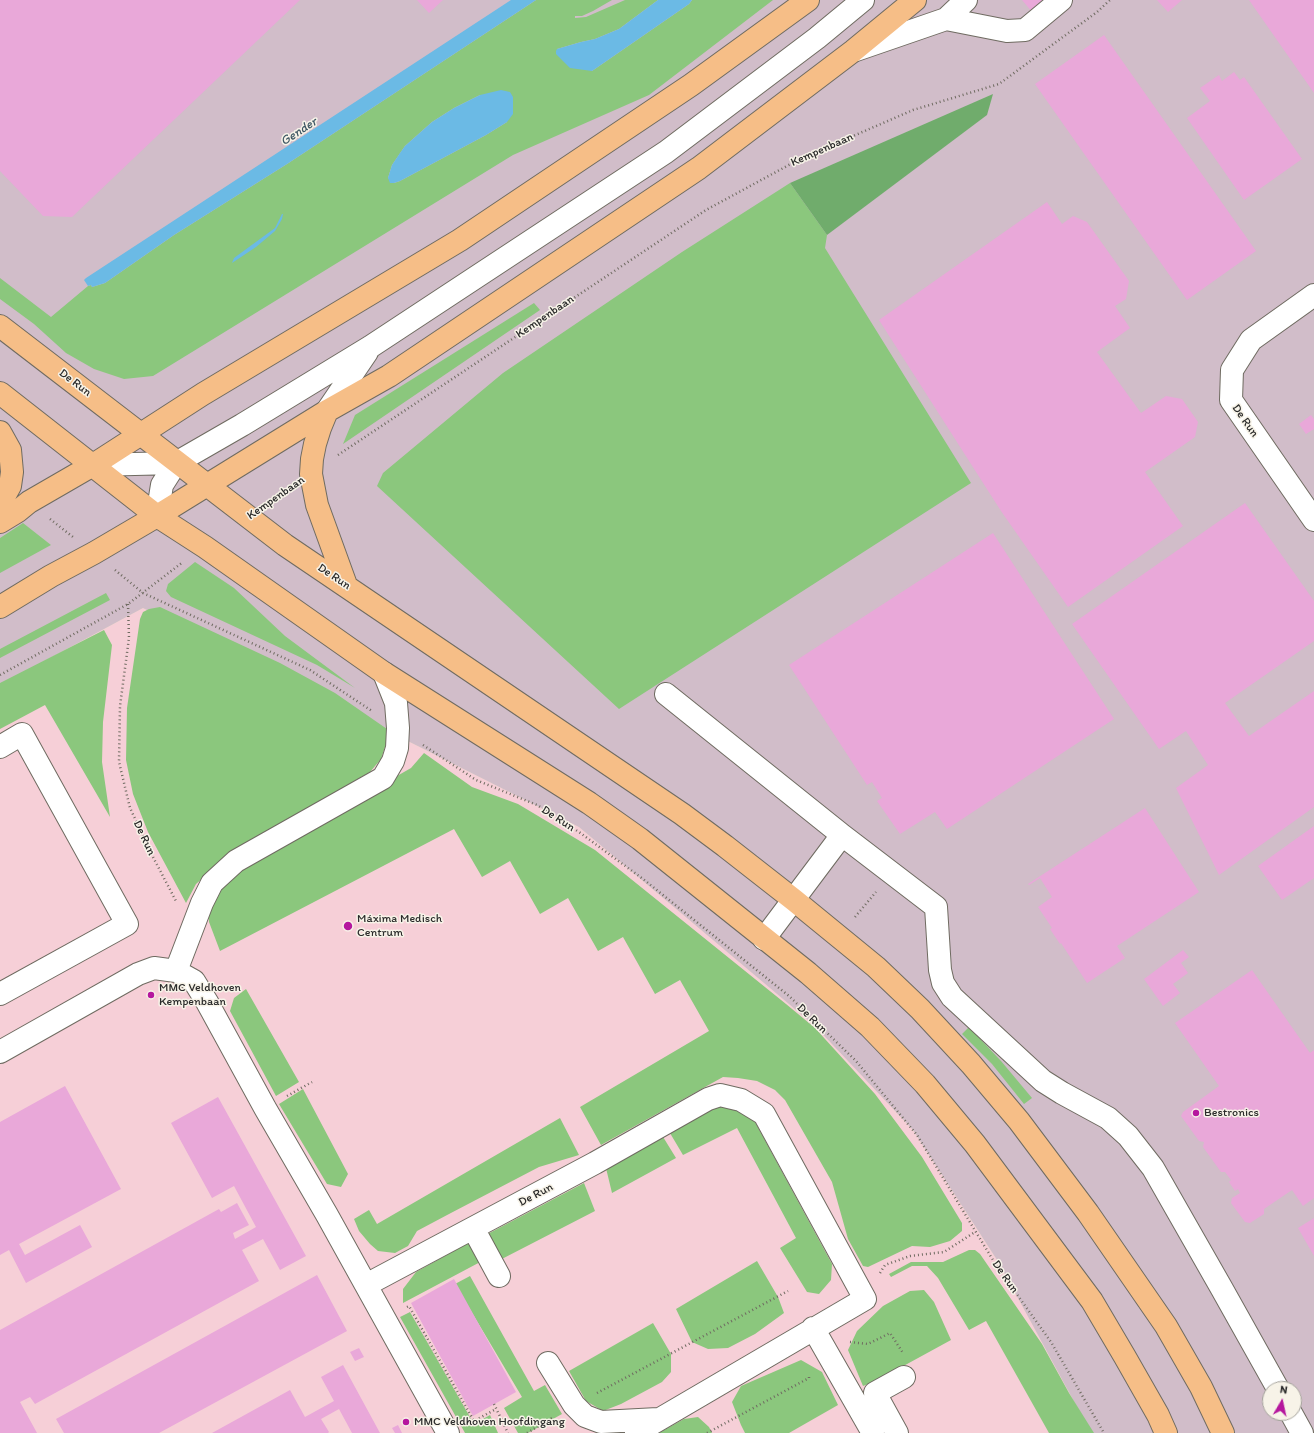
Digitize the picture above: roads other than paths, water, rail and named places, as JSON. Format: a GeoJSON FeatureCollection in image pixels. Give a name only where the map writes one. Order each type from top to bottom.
{"type":"FeatureCollection","features":[{"type":"Feature","properties":{"kind":"main road"},"geometry":{"type":"LineString","coordinates":[[0,522],[30,502],[93,465],[203,394],[460,240],[691,85],[808,0]]}},
{"type":"Feature","properties":{"kind":"main road"},"geometry":{"type":"LineString","coordinates":[[0,607],[51,576],[158,516],[327,411],[388,376],[699,168],[853,51],[915,0]]}},
{"type":"Feature","properties":{"kind":"main road","name":"De Run"},"geometry":{"type":"LineString","coordinates":[[0,326],[141,434],[176,463],[286,545],[682,814],[794,900],[876,967],[920,1009],[971,1064],[1019,1121],[1088,1213],[1162,1320],[1201,1387],[1223,1433]]}},
{"type":"Feature","properties":{"kind":"main road"},"geometry":{"type":"LineString","coordinates":[[0,394],[158,516],[205,547],[384,673],[590,802],[808,973],[870,1027],[925,1084],[975,1144],[1092,1302],[1126,1357],[1158,1415],[1166,1433]]}},
{"type":"Feature","properties":{"kind":"main road"},"geometry":{"type":"LineString","coordinates":[[327,411],[315,444],[311,474],[317,505],[346,586]]}},
{"type":"Feature","properties":{"kind":"main road"},"geometry":{"type":"LineString","coordinates":[[0,432],[10,450],[12,472],[10,486],[0,504]]}},
{"type":"Feature","properties":{"kind":"street"},"geometry":{"type":"LineString","coordinates":[[158,516],[162,485],[176,463],[242,425],[370,347],[666,152],[817,38],[863,0]]}},
{"type":"Feature","properties":{"kind":"street"},"geometry":{"type":"LineString","coordinates":[[853,51],[946,19],[966,0]]}},
{"type":"Feature","properties":{"kind":"street"},"geometry":{"type":"LineString","coordinates":[[946,19],[1007,31],[1025,30],[1062,0]]}},
{"type":"Feature","properties":{"kind":"street","name":"De Run"},"geometry":{"type":"LineString","coordinates":[[1314,295],[1251,340],[1232,370],[1230,400],[1314,520]]}},
{"type":"Feature","properties":{"kind":"street"},"geometry":{"type":"LineString","coordinates":[[327,411],[370,347]]}},
{"type":"Feature","properties":{"kind":"street"},"geometry":{"type":"LineString","coordinates":[[93,465],[176,463]]}},
{"type":"Feature","properties":{"kind":"street"},"geometry":{"type":"LineString","coordinates":[[176,971],[202,903],[212,883],[236,861],[383,778],[393,762],[397,748],[398,728],[396,704],[384,673]]}},
{"type":"Feature","properties":{"kind":"street"},"geometry":{"type":"LineString","coordinates":[[666,694],[842,835],[936,907],[940,970],[943,983],[952,997],[1043,1080],[1062,1093],[1108,1118],[1128,1136],[1153,1168],[1274,1381]]}},
{"type":"Feature","properties":{"kind":"street"},"geometry":{"type":"LineString","coordinates":[[0,746],[22,734],[127,924],[0,994]]}},
{"type":"Feature","properties":{"kind":"street"},"geometry":{"type":"LineString","coordinates":[[764,939],[842,835]]}},
{"type":"Feature","properties":{"kind":"street"},"geometry":{"type":"LineString","coordinates":[[1,1049],[138,974],[154,968],[176,971],[194,981],[448,1433]]}},
{"type":"Feature","properties":{"kind":"street","name":"De Run"},"geometry":{"type":"LineString","coordinates":[[366,1285],[595,1163],[708,1098],[720,1095],[741,1100],[764,1114],[865,1299],[813,1328]]}},
{"type":"Feature","properties":{"kind":"street"},"geometry":{"type":"LineString","coordinates":[[473,1228],[499,1276]]}},
{"type":"Feature","properties":{"kind":"street"},"geometry":{"type":"LineString","coordinates":[[636,1433],[813,1328],[872,1433]]}},
{"type":"Feature","properties":{"kind":"street"},"geometry":{"type":"LineString","coordinates":[[548,1363],[574,1405],[585,1416],[601,1422],[660,1419]]}},
{"type":"Feature","properties":{"kind":"street"},"geometry":{"type":"LineString","coordinates":[[897,1433],[875,1393],[904,1377]]}},
{"type":"Feature","properties":{"kind":"street"},"geometry":{"type":"LineString","coordinates":[[1295,1421],[1302,1433]]}},
{"type":"Feature","properties":{"kind":"water"},"geometry":{"type":"Polygon","coordinates":[[[511,0],[536,0],[287,164],[174,235],[105,283],[92,287],[91,285],[88,286],[84,280],[86,278],[511,0]]]}},
{"type":"Feature","properties":{"kind":"water"},"geometry":{"type":"Polygon","coordinates":[[[658,0],[692,0],[689,4],[592,71],[570,68],[556,54],[557,49],[595,39],[619,29],[658,0]]]}},
{"type":"Feature","properties":{"kind":"water"},"geometry":{"type":"Polygon","coordinates":[[[501,90],[510,92],[513,97],[513,114],[507,122],[486,135],[400,181],[390,183],[388,178],[392,165],[400,153],[405,146],[432,122],[454,108],[480,95],[501,90]]]}},
{"type":"Feature","properties":{"kind":"water"},"geometry":{"type":"Polygon","coordinates":[[[282,214],[282,219],[275,231],[256,247],[232,263],[234,258],[275,228],[282,214]]]}},
{"type":"Feature","properties":{"kind":"place","name":"Máxima Medisch Centrum"},"geometry":{"type":"Point","coordinates":[348,926]}},
{"type":"Feature","properties":{"kind":"place","name":"MMC Veldhoven Kempenbaan"},"geometry":{"type":"Point","coordinates":[151,995]}},
{"type":"Feature","properties":{"kind":"place","name":"Bestronics"},"geometry":{"type":"Point","coordinates":[1196,1113]}},
{"type":"Feature","properties":{"kind":"place","name":"MMC Veldhoven Hoofdingang"},"geometry":{"type":"Point","coordinates":[406,1422]}},
{"type":"Feature","properties":{"kind":"water label","name":"Gender"},"geometry":{"type":"Point","coordinates":[299,132]}}]}
